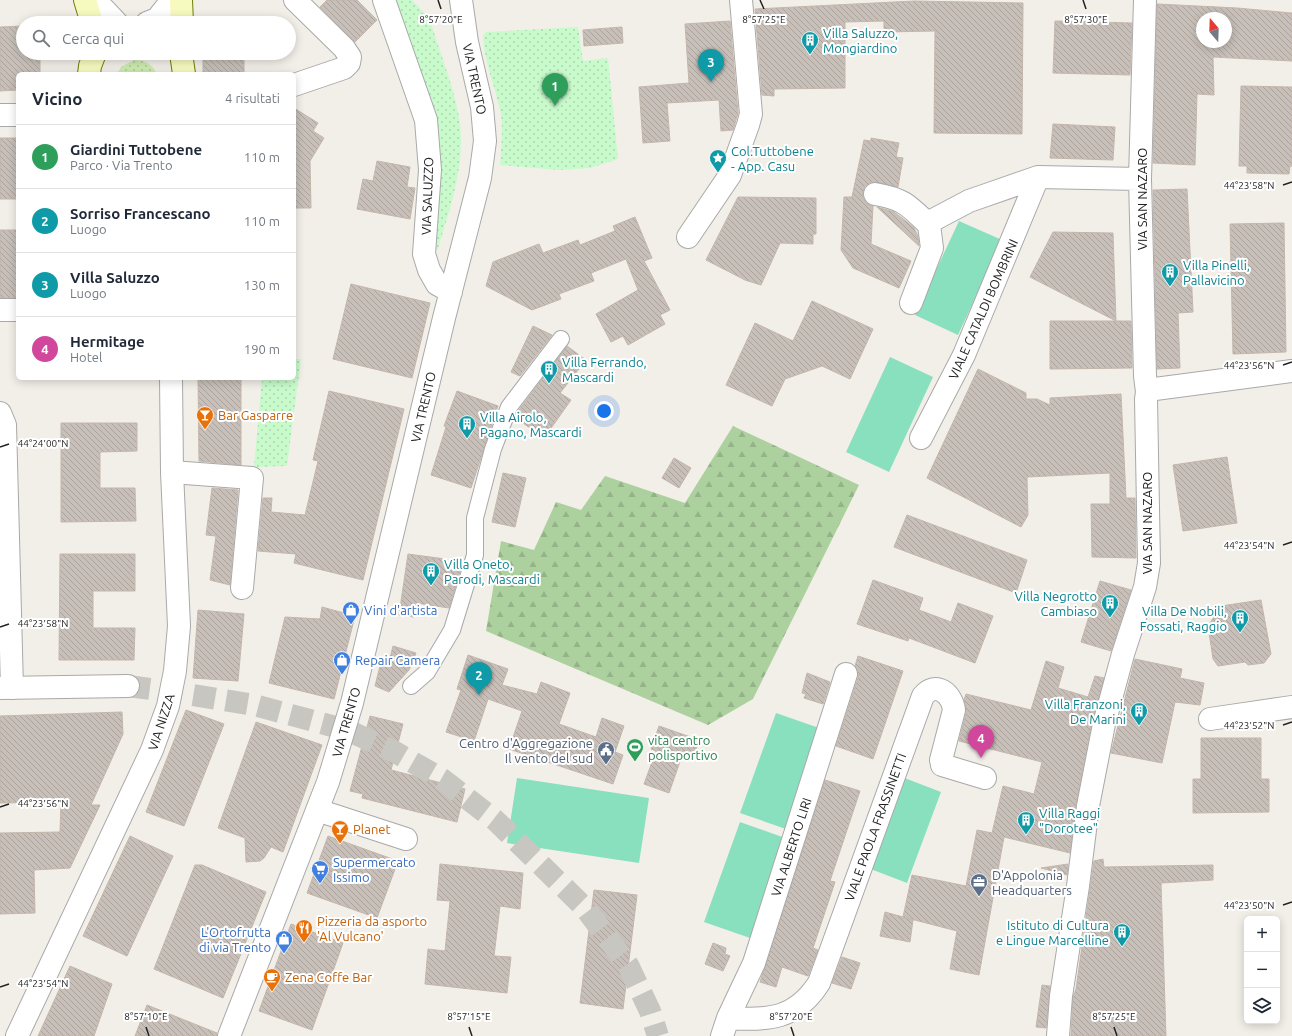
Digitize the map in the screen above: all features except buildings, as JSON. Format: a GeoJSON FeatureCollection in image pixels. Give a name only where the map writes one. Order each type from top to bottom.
{"type":"FeatureCollection","features":[{"type":"Feature","properties":{"kind":"main road"},"geometry":{"type":"LineString","coordinates":[[85,0],[90,16]]}},
{"type":"Feature","properties":{"kind":"main road"},"geometry":{"type":"LineString","coordinates":[[89,72],[92,60]]}},
{"type":"Feature","properties":{"kind":"street"},"geometry":{"type":"LineString","coordinates":[[95,0],[110,16]]}},
{"type":"Feature","properties":{"kind":"street"},"geometry":{"type":"LineString","coordinates":[[295,0],[344,48],[350,57],[349,63],[344,68],[296,84]]}},
{"type":"Feature","properties":{"kind":"street","name":"VIA SALUZZO"},"geometry":{"type":"LineString","coordinates":[[384,0],[426,120],[430,170],[424,254],[429,270],[437,284],[451,292]]}},
{"type":"Feature","properties":{"kind":"street","name":"VIA TRENTO"},"geometry":{"type":"LineString","coordinates":[[229,1036],[317,810],[352,703],[480,178],[485,141],[482,107],[467,42],[461,0]]}},
{"type":"Feature","properties":{"kind":"street"},"geometry":{"type":"LineString","coordinates":[[688,237],[730,175],[751,114],[741,0]]}},
{"type":"Feature","properties":{"kind":"street","name":"VIA SAN NAZARO"},"geometry":{"type":"LineString","coordinates":[[1058,1036],[1061,996],[1078,886],[1088,806],[1104,724],[1122,654],[1147,579],[1150,545],[1140,179],[1145,0]]}},
{"type":"Feature","properties":{"kind":"street"},"geometry":{"type":"LineString","coordinates":[[164,16],[177,10]]}},
{"type":"Feature","properties":{"kind":"street"},"geometry":{"type":"LineString","coordinates":[[0,115],[16,115]]}},
{"type":"Feature","properties":{"kind":"street"},"geometry":{"type":"LineString","coordinates":[[929,225],[936,219],[969,201],[1038,177],[1140,179]]}},
{"type":"Feature","properties":{"kind":"street","name":"VIALE CATALDI BOMBRINI"},"geometry":{"type":"LineString","coordinates":[[921,438],[964,355],[1038,177]]}},
{"type":"Feature","properties":{"kind":"street"},"geometry":{"type":"LineString","coordinates":[[875,194],[896,198],[906,203],[929,225],[932,248],[911,302]]}},
{"type":"Feature","properties":{"kind":"street"},"geometry":{"type":"LineString","coordinates":[[0,310],[16,310]]}},
{"type":"Feature","properties":{"kind":"street"},"geometry":{"type":"LineString","coordinates":[[411,686],[427,672],[452,630],[475,555],[475,518],[493,449],[509,407],[562,339]]}},
{"type":"Feature","properties":{"kind":"street"},"geometry":{"type":"LineString","coordinates":[[1147,392],[1155,389],[1292,371]]}},
{"type":"Feature","properties":{"kind":"street","name":"VIA NIZZA"},"geometry":{"type":"LineString","coordinates":[[17,1036],[152,750],[168,706],[175,671],[179,626],[172,472],[171,380]]}},
{"type":"Feature","properties":{"kind":"street"},"geometry":{"type":"LineString","coordinates":[[2,419],[6,688],[128,686]]}},
{"type":"Feature","properties":{"kind":"street"},"geometry":{"type":"LineString","coordinates":[[172,472],[252,478],[242,588]]}},
{"type":"Feature","properties":{"kind":"street","name":"VIA ALBERTO LIRI"},"geometry":{"type":"LineString","coordinates":[[725,1027],[754,963],[846,674]]}},
{"type":"Feature","properties":{"kind":"street","name":"VIALE PAOLA FRASSINETTI"},"geometry":{"type":"LineString","coordinates":[[725,1027],[780,1016],[806,999],[819,983],[914,718],[923,696],[930,689],[943,691],[952,698],[954,704],[954,710],[941,760],[942,765],[985,778]]}},
{"type":"Feature","properties":{"kind":"street"},"geometry":{"type":"LineString","coordinates":[[1210,719],[1292,707]]}},
{"type":"Feature","properties":{"kind":"street"},"geometry":{"type":"LineString","coordinates":[[317,810],[406,839]]}},
{"type":"Feature","properties":{"kind":"green space"},"geometry":{"type":"Polygon","coordinates":[[[396,0],[412,0],[427,16],[432,26],[446,68],[458,113],[461,141],[459,169],[438,249],[431,248],[438,168],[396,0]]]}},
{"type":"Feature","properties":{"kind":"green space"},"geometry":{"type":"Polygon","coordinates":[[[578,27],[583,61],[608,58],[618,159],[590,168],[558,170],[500,165],[502,121],[488,66],[483,36],[486,32],[578,27]]]}},
{"type":"Feature","properties":{"kind":"green space"},"geometry":{"type":"Polygon","coordinates":[[[134,60],[142,61],[148,63],[156,72],[118,72],[121,67],[134,60]]]}},
{"type":"Feature","properties":{"kind":"green space"},"geometry":{"type":"Polygon","coordinates":[[[959,221],[1002,240],[958,335],[915,315],[959,221]]]}},
{"type":"Feature","properties":{"kind":"green space"},"geometry":{"type":"Polygon","coordinates":[[[890,357],[933,377],[889,472],[846,452],[890,357]]]}},
{"type":"Feature","properties":{"kind":"green space"},"geometry":{"type":"Polygon","coordinates":[[[296,359],[301,359],[287,466],[254,467],[262,380],[296,380],[296,359]]]}},
{"type":"Feature","properties":{"kind":"green space"},"geometry":{"type":"Polygon","coordinates":[[[733,426],[859,485],[753,699],[708,725],[486,631],[501,541],[534,550],[556,502],[581,510],[605,476],[685,503],[733,426]]]}},
{"type":"Feature","properties":{"kind":"green space"},"geometry":{"type":"Polygon","coordinates":[[[776,713],[822,729],[786,829],[740,813],[776,713]]]}},
{"type":"Feature","properties":{"kind":"green space"},"geometry":{"type":"Polygon","coordinates":[[[902,777],[941,792],[907,883],[868,868],[902,777]]]}},
{"type":"Feature","properties":{"kind":"green space"},"geometry":{"type":"Polygon","coordinates":[[[517,778],[649,798],[639,863],[507,843],[517,778]]]}},
{"type":"Feature","properties":{"kind":"green space"},"geometry":{"type":"Polygon","coordinates":[[[740,822],[785,838],[750,938],[704,922],[740,822]]]}},
{"type":"Feature","properties":{"kind":"tunnel"},"geometry":{"type":"LineString","coordinates":[[128,686],[254,705],[347,730],[395,752],[442,779],[495,820],[585,908],[628,965],[650,1011],[658,1036]]}},
{"type":"Feature","properties":{"kind":"place","name":"Villa Saluzzo, Mongiardino"},"geometry":{"type":"Point","coordinates":[810,55]}},
{"type":"Feature","properties":{"kind":"place","name":"Villa Saluzzo"},"geometry":{"type":"Point","coordinates":[711,82]}},
{"type":"Feature","properties":{"kind":"place","name":"Giardini Tuttobene"},"geometry":{"type":"Point","coordinates":[555,106]}},
{"type":"Feature","properties":{"kind":"place","name":"Col.Tuttobene - App. Casu"},"geometry":{"type":"Point","coordinates":[718,173]}},
{"type":"Feature","properties":{"kind":"place","name":"Villa Pinelli, Pallavicino"},"geometry":{"type":"Point","coordinates":[1170,287]}},
{"type":"Feature","properties":{"kind":"place","name":"Villa Ferrando, Mascardi"},"geometry":{"type":"Point","coordinates":[549,384]}},
{"type":"Feature","properties":{"kind":"place","name":"Bar Gasparre"},"geometry":{"type":"Point","coordinates":[205,430]}},
{"type":"Feature","properties":{"kind":"place","name":"Villa Airolo, Pagano, Mascardi"},"geometry":{"type":"Point","coordinates":[467,439]}},
{"type":"Feature","properties":{"kind":"place","name":"Villa Oneto, Parodi, Mascardi"},"geometry":{"type":"Point","coordinates":[431,586]}},
{"type":"Feature","properties":{"kind":"place","name":"Villa Negrotto Cambiaso"},"geometry":{"type":"Point","coordinates":[1110,618]}},
{"type":"Feature","properties":{"kind":"place","name":"Vini d'artista"},"geometry":{"type":"Point","coordinates":[351,625]}},
{"type":"Feature","properties":{"kind":"place","name":"Villa De Nobili, Fossati, Raggio"},"geometry":{"type":"Point","coordinates":[1240,633]}},
{"type":"Feature","properties":{"kind":"place","name":"Repair Camera"},"geometry":{"type":"Point","coordinates":[342,675]}},
{"type":"Feature","properties":{"kind":"place","name":"Sorriso Francescano"},"geometry":{"type":"Point","coordinates":[479,695]}},
{"type":"Feature","properties":{"kind":"place","name":"Villa Franzoni, De Marini"},"geometry":{"type":"Point","coordinates":[1139,726]}},
{"type":"Feature","properties":{"kind":"place","name":"Hermitage"},"geometry":{"type":"Point","coordinates":[981,758]}},
{"type":"Feature","properties":{"kind":"place","name":"vita centro polisportivo"},"geometry":{"type":"Point","coordinates":[635,762]}},
{"type":"Feature","properties":{"kind":"place","name":"Centro d'Aggregazione Il vento del sud"},"geometry":{"type":"Point","coordinates":[606,765]}},
{"type":"Feature","properties":{"kind":"place","name":"Villa Raggi \"Dorotee\""},"geometry":{"type":"Point","coordinates":[1026,835]}},
{"type":"Feature","properties":{"kind":"place","name":"Planet"},"geometry":{"type":"Point","coordinates":[340,844]}},
{"type":"Feature","properties":{"kind":"place","name":"Supermercato Issimo"},"geometry":{"type":"Point","coordinates":[320,884]}},
{"type":"Feature","properties":{"kind":"place","name":"D'Appolonia Headquarters"},"geometry":{"type":"Point","coordinates":[979,897]}},
{"type":"Feature","properties":{"kind":"place","name":"Pizzeria da asporto 'Al Vulcano'"},"geometry":{"type":"Point","coordinates":[304,943]}},
{"type":"Feature","properties":{"kind":"place","name":"Istituto di Cultura e Lingue Marcelline"},"geometry":{"type":"Point","coordinates":[1122,947]}},
{"type":"Feature","properties":{"kind":"place","name":"L'Ortofrutta di via Trento"},"geometry":{"type":"Point","coordinates":[284,954]}},
{"type":"Feature","properties":{"kind":"place","name":"Zena Coffe Bar"},"geometry":{"type":"Point","coordinates":[272,992]}}]}
